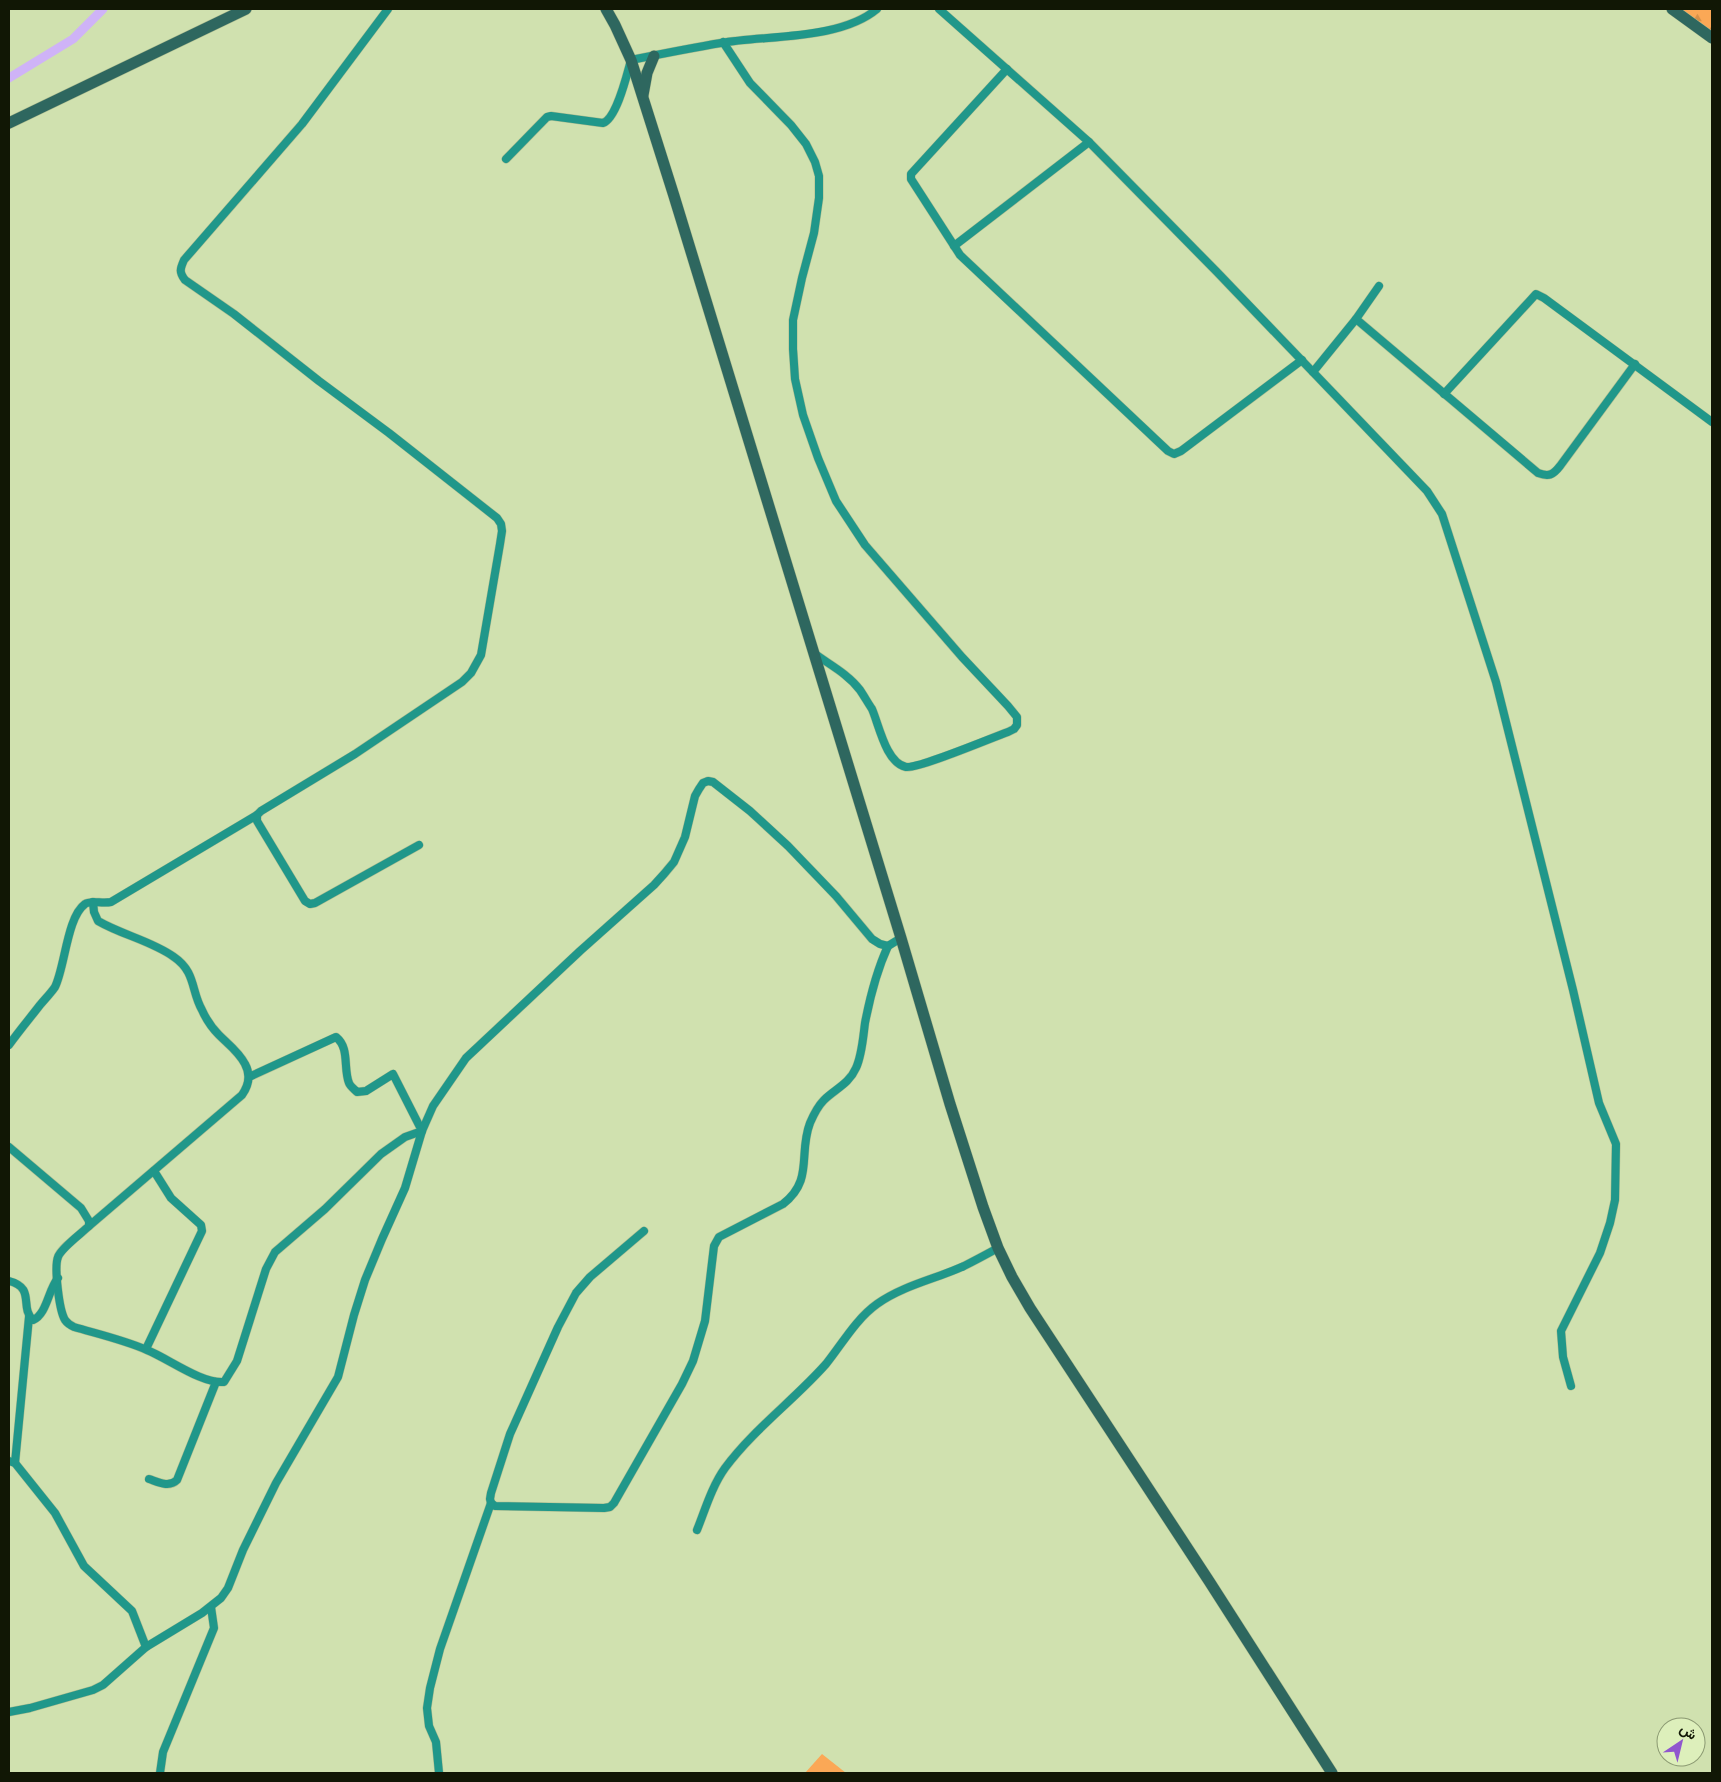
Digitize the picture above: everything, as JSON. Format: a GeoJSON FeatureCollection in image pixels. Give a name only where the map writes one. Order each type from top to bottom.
{"type":"FeatureCollection","features":[{"type":"Feature","properties":{"kind":"main road"},"geometry":{"type":"LineString","coordinates":[[9,123],[246,9]]}},
{"type":"Feature","properties":{"kind":"main road"},"geometry":{"type":"LineString","coordinates":[[606,9],[631,60],[677,205],[950,1104],[998,1248],[1030,1308],[1332,1773]]}},
{"type":"Feature","properties":{"kind":"main road"},"geometry":{"type":"LineString","coordinates":[[1672,9],[1712,38]]}},
{"type":"Feature","properties":{"kind":"main road"},"geometry":{"type":"LineString","coordinates":[[642,99],[647,73],[654,56]]}},
{"type":"Feature","properties":{"kind":"street"},"geometry":{"type":"LineString","coordinates":[[9,1044],[54,988],[63,964],[65,946],[77,913],[85,904],[111,902],[355,754],[462,682],[471,673],[481,655],[489,618],[502,531],[497,518],[389,433],[181,275],[180,268],[184,260],[302,124],[388,9]]}},
{"type":"Feature","properties":{"kind":"street"},"geometry":{"type":"LineString","coordinates":[[506,159],[547,117],[603,123],[607,121],[611,117],[621,94],[631,60],[722,42],[819,32],[857,21],[877,9]]}},
{"type":"Feature","properties":{"kind":"street"},"geometry":{"type":"LineString","coordinates":[[939,9],[1089,142],[1427,491],[1442,514],[1496,682],[1573,990],[1599,1103],[1616,1144],[1615,1200],[1610,1223],[1600,1253],[1561,1331],[1563,1357],[1571,1386]]}},
{"type":"Feature","properties":{"kind":"street"},"geometry":{"type":"LineString","coordinates":[[722,42],[750,83],[806,144],[816,162],[819,176],[819,198],[814,233],[793,320],[794,379],[803,415],[832,492],[865,545],[962,657],[1008,706],[1017,717],[1017,725],[1008,732],[912,767],[905,767],[893,758],[888,750],[871,708],[852,680],[813,653]]}},
{"type":"Feature","properties":{"kind":"street"},"geometry":{"type":"LineString","coordinates":[[1007,69],[910,174],[911,179],[954,246],[968,262],[1168,451],[1174,454],[1181,451],[1302,360]]}},
{"type":"Feature","properties":{"kind":"street"},"geometry":{"type":"LineString","coordinates":[[954,246],[1089,142]]}},
{"type":"Feature","properties":{"kind":"street"},"geometry":{"type":"LineString","coordinates":[[1313,372],[1356,319],[1379,286]]}},
{"type":"Feature","properties":{"kind":"street"},"geometry":{"type":"LineString","coordinates":[[1444,394],[1536,294],[1635,364],[1712,422]]}},
{"type":"Feature","properties":{"kind":"street"},"geometry":{"type":"LineString","coordinates":[[1356,319],[1538,473],[1546,476],[1553,474],[1560,466],[1635,364]]}},
{"type":"Feature","properties":{"kind":"street"},"geometry":{"type":"LineString","coordinates":[[9,1712],[93,1690],[102,1685],[146,1647],[211,1607],[228,1588],[243,1550],[276,1483],[338,1377],[365,1280],[405,1188],[422,1131],[433,1106],[466,1058],[580,951],[654,885],[674,862],[685,837],[695,796],[703,783],[713,782],[744,806],[788,846],[827,886],[872,939],[888,946]]}},
{"type":"Feature","properties":{"kind":"street"},"geometry":{"type":"LineString","coordinates":[[257,815],[262,829],[305,901],[310,904],[315,903],[419,845]]}},
{"type":"Feature","properties":{"kind":"street"},"geometry":{"type":"LineString","coordinates":[[92,902],[98,921],[163,950],[175,957],[186,967],[195,987],[200,1008],[217,1033],[236,1051],[245,1064],[250,1077],[248,1087],[242,1095],[89,1226],[58,1255],[56,1267],[64,1318],[67,1323],[74,1327],[146,1349],[195,1374],[216,1382],[224,1382],[237,1361],[266,1269],[275,1252],[325,1209],[381,1154],[406,1137],[422,1131]]}},
{"type":"Feature","properties":{"kind":"street"},"geometry":{"type":"LineString","coordinates":[[491,1504],[495,1506],[604,1508],[610,1507],[614,1503],[682,1384],[693,1361],[705,1321],[716,1240],[783,1204],[798,1189],[803,1177],[806,1136],[811,1122],[823,1101],[844,1085],[856,1067],[880,964],[888,946],[901,938]]}},
{"type":"Feature","properties":{"kind":"street"},"geometry":{"type":"LineString","coordinates":[[250,1077],[336,1037],[345,1051],[345,1065],[349,1084],[357,1092],[366,1091],[393,1074],[422,1131]]}},
{"type":"Feature","properties":{"kind":"street"},"geometry":{"type":"LineString","coordinates":[[9,1147],[81,1208],[89,1221],[89,1226]]}},
{"type":"Feature","properties":{"kind":"street"},"geometry":{"type":"LineString","coordinates":[[146,1349],[202,1231],[201,1224],[171,1198],[154,1171]]}},
{"type":"Feature","properties":{"kind":"street"},"geometry":{"type":"LineString","coordinates":[[439,1773],[436,1742],[429,1726],[427,1708],[430,1688],[440,1649],[491,1504],[491,1494],[510,1434],[558,1327],[576,1293],[590,1277],[644,1231]]}},
{"type":"Feature","properties":{"kind":"street"},"geometry":{"type":"LineString","coordinates":[[697,1530],[716,1483],[724,1469],[766,1423],[825,1365],[866,1313],[893,1294],[964,1266],[998,1248]]}},
{"type":"Feature","properties":{"kind":"street"},"geometry":{"type":"LineString","coordinates":[[30,1317],[33,1320],[41,1314],[52,1285],[58,1278]]}},
{"type":"Feature","properties":{"kind":"street"},"geometry":{"type":"LineString","coordinates":[[9,1281],[19,1284],[24,1290],[30,1317],[12,1462],[55,1513],[84,1566],[132,1610],[146,1647]]}},
{"type":"Feature","properties":{"kind":"street"},"geometry":{"type":"LineString","coordinates":[[149,1479],[168,1484],[173,1484],[177,1480],[216,1382]]}},
{"type":"Feature","properties":{"kind":"street"},"geometry":{"type":"LineString","coordinates":[[160,1773],[163,1752],[214,1628],[211,1607]]}},
{"type":"Feature","properties":{"kind":"green space"},"geometry":{"type":"Polygon","coordinates":[[[1672,9],[1712,9],[1712,37],[1672,9]]]}},
{"type":"Feature","properties":{"kind":"green space"},"geometry":{"type":"Polygon","coordinates":[[[822,1754],[846,1773],[805,1773],[822,1754]]]}},
{"type":"Feature","properties":{"kind":"waterway"},"geometry":{"type":"LineString","coordinates":[[9,78],[73,39],[103,9]]}}]}
